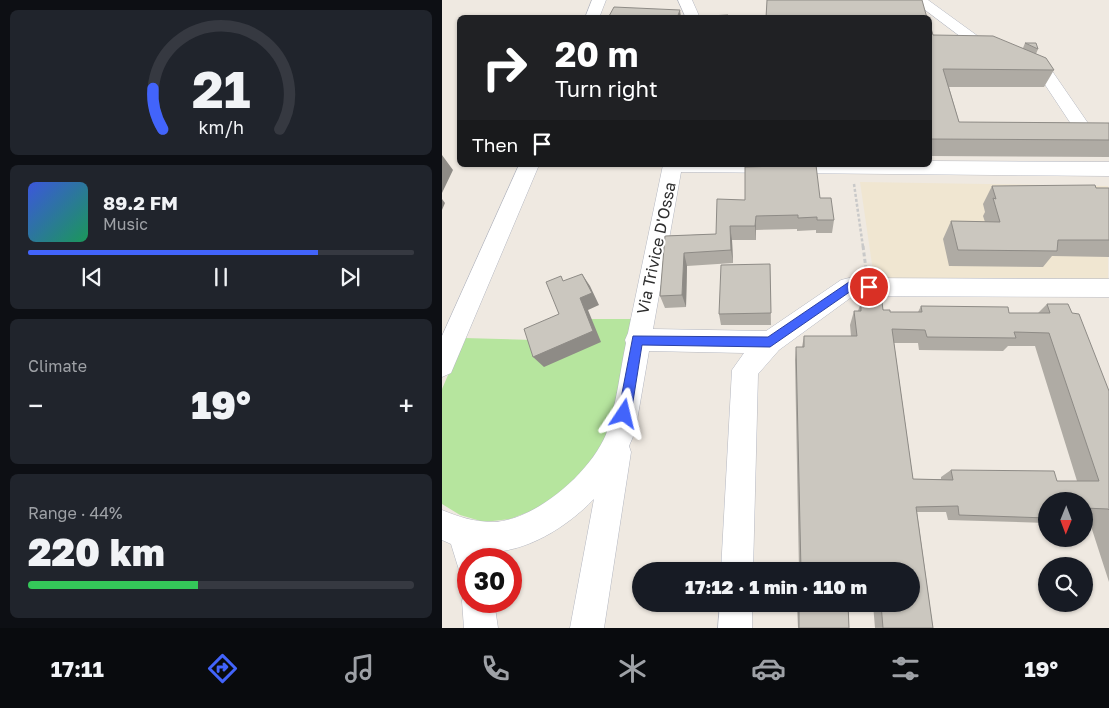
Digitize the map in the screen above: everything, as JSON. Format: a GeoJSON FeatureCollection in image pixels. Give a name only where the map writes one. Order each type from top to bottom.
{"type":"FeatureCollection","features":[{"type":"Feature","properties":{"kind":"street"},"geometry":{"type":"LineString","coordinates":[[593,15],[599,0]]}},
{"type":"Feature","properties":{"kind":"street"},"geometry":{"type":"LineString","coordinates":[[685,0],[692,15]]}},
{"type":"Feature","properties":{"kind":"street"},"geometry":{"type":"LineString","coordinates":[[919,0],[974,40],[1044,71],[1084,129]]}},
{"type":"Feature","properties":{"kind":"street"},"geometry":{"type":"LineString","coordinates":[[442,365],[495,239],[529,167]]}},
{"type":"Feature","properties":{"kind":"street","name":"Via Trivice D'Ossa"},"geometry":{"type":"LineString","coordinates":[[459,540],[513,533],[546,520],[582,492],[606,466],[621,432],[637,340],[674,167]]}},
{"type":"Feature","properties":{"kind":"street"},"geometry":{"type":"LineString","coordinates":[[932,167],[1108,169]]}},
{"type":"Feature","properties":{"kind":"street"},"geometry":{"type":"LineString","coordinates":[[737,562],[745,370],[770,342],[849,287],[1108,288]]}},
{"type":"Feature","properties":{"kind":"street"},"geometry":{"type":"LineString","coordinates":[[637,340],[770,342]]}},
{"type":"Feature","properties":{"kind":"street"},"geometry":{"type":"LineString","coordinates":[[587,628],[621,432]]}},
{"type":"Feature","properties":{"kind":"street"},"geometry":{"type":"LineString","coordinates":[[735,628],[736,612]]}},
{"type":"Feature","properties":{"kind":"street"},"geometry":{"type":"LineString","coordinates":[[479,613],[481,628]]}},
{"type":"Feature","properties":{"kind":"path"},"geometry":{"type":"LineString","coordinates":[[852,167],[869,287]]}},
{"type":"Feature","properties":{"kind":"shaded area"},"geometry":{"type":"Polygon","coordinates":[[[860,182],[1108,186],[1108,282],[874,278],[860,182]]]}},
{"type":"Feature","properties":{"kind":"green space"},"geometry":{"type":"Polygon","coordinates":[[[591,319],[635,319],[611,432],[590,470],[539,508],[510,519],[484,522],[460,515],[442,504],[442,389],[464,338],[600,342],[591,319]]]}},
{"type":"Feature","properties":{"kind":"building"},"geometry":{"type":"Polygon","coordinates":[[[767,0],[922,0],[926,15],[766,15],[767,0]]]}},
{"type":"Feature","properties":{"kind":"building"},"geometry":{"type":"Polygon","coordinates":[[[614,7],[680,10],[678,15],[610,15],[614,7]]]}},
{"type":"Feature","properties":{"kind":"building"},"geometry":{"type":"Polygon","coordinates":[[[932,32],[933,35],[993,36],[1046,58],[1054,70],[943,69],[959,122],[1109,123],[1109,140],[932,139],[932,32]]]}},
{"type":"Feature","properties":{"kind":"building"},"geometry":{"type":"Polygon","coordinates":[[[1025,43],[1036,43],[1038,49],[1025,43]]]}},
{"type":"Feature","properties":{"kind":"building"},"geometry":{"type":"Polygon","coordinates":[[[745,167],[816,167],[820,198],[831,198],[834,220],[817,220],[817,217],[798,218],[798,215],[756,216],[755,226],[730,226],[731,250],[684,253],[682,295],[660,296],[665,236],[716,234],[717,199],[745,200],[745,167]]]}},
{"type":"Feature","properties":{"kind":"building"},"geometry":{"type":"Polygon","coordinates":[[[1095,185],[1096,188],[1109,188],[1109,240],[1058,240],[1057,251],[958,250],[951,221],[1000,222],[993,198],[996,199],[992,186],[1095,185]]]}},
{"type":"Feature","properties":{"kind":"building"},"geometry":{"type":"Polygon","coordinates":[[[770,264],[771,313],[719,314],[721,265],[770,264]]]}},
{"type":"Feature","properties":{"kind":"building"},"geometry":{"type":"Polygon","coordinates":[[[582,274],[592,293],[580,298],[593,331],[533,357],[524,329],[559,314],[546,282],[561,276],[563,281],[582,274]]]}},
{"type":"Feature","properties":{"kind":"building"},"geometry":{"type":"Polygon","coordinates":[[[861,302],[882,302],[883,310],[890,310],[890,312],[922,312],[921,306],[1008,307],[1009,313],[1050,313],[1047,304],[1068,304],[1072,313],[1079,314],[1109,391],[1109,510],[1093,508],[1093,492],[1038,492],[1038,518],[959,515],[958,506],[916,507],[933,628],[883,628],[882,612],[920,612],[920,562],[801,562],[796,347],[804,347],[804,336],[857,336],[854,311],[861,311],[861,302]],[[892,329],[913,479],[953,480],[951,470],[1054,471],[1057,481],[1099,481],[1049,333],[1014,332],[1016,338],[927,337],[925,330],[892,329]]]}},
{"type":"Feature","properties":{"kind":"building"},"geometry":{"type":"Polygon","coordinates":[[[799,612],[848,612],[849,628],[799,628],[799,612]]]}},
{"type":"Feature","properties":{"kind":"route"},"geometry":{"type":"LineString","coordinates":[[624,414],[637,340],[770,342],[849,287],[869,287]]}}]}
